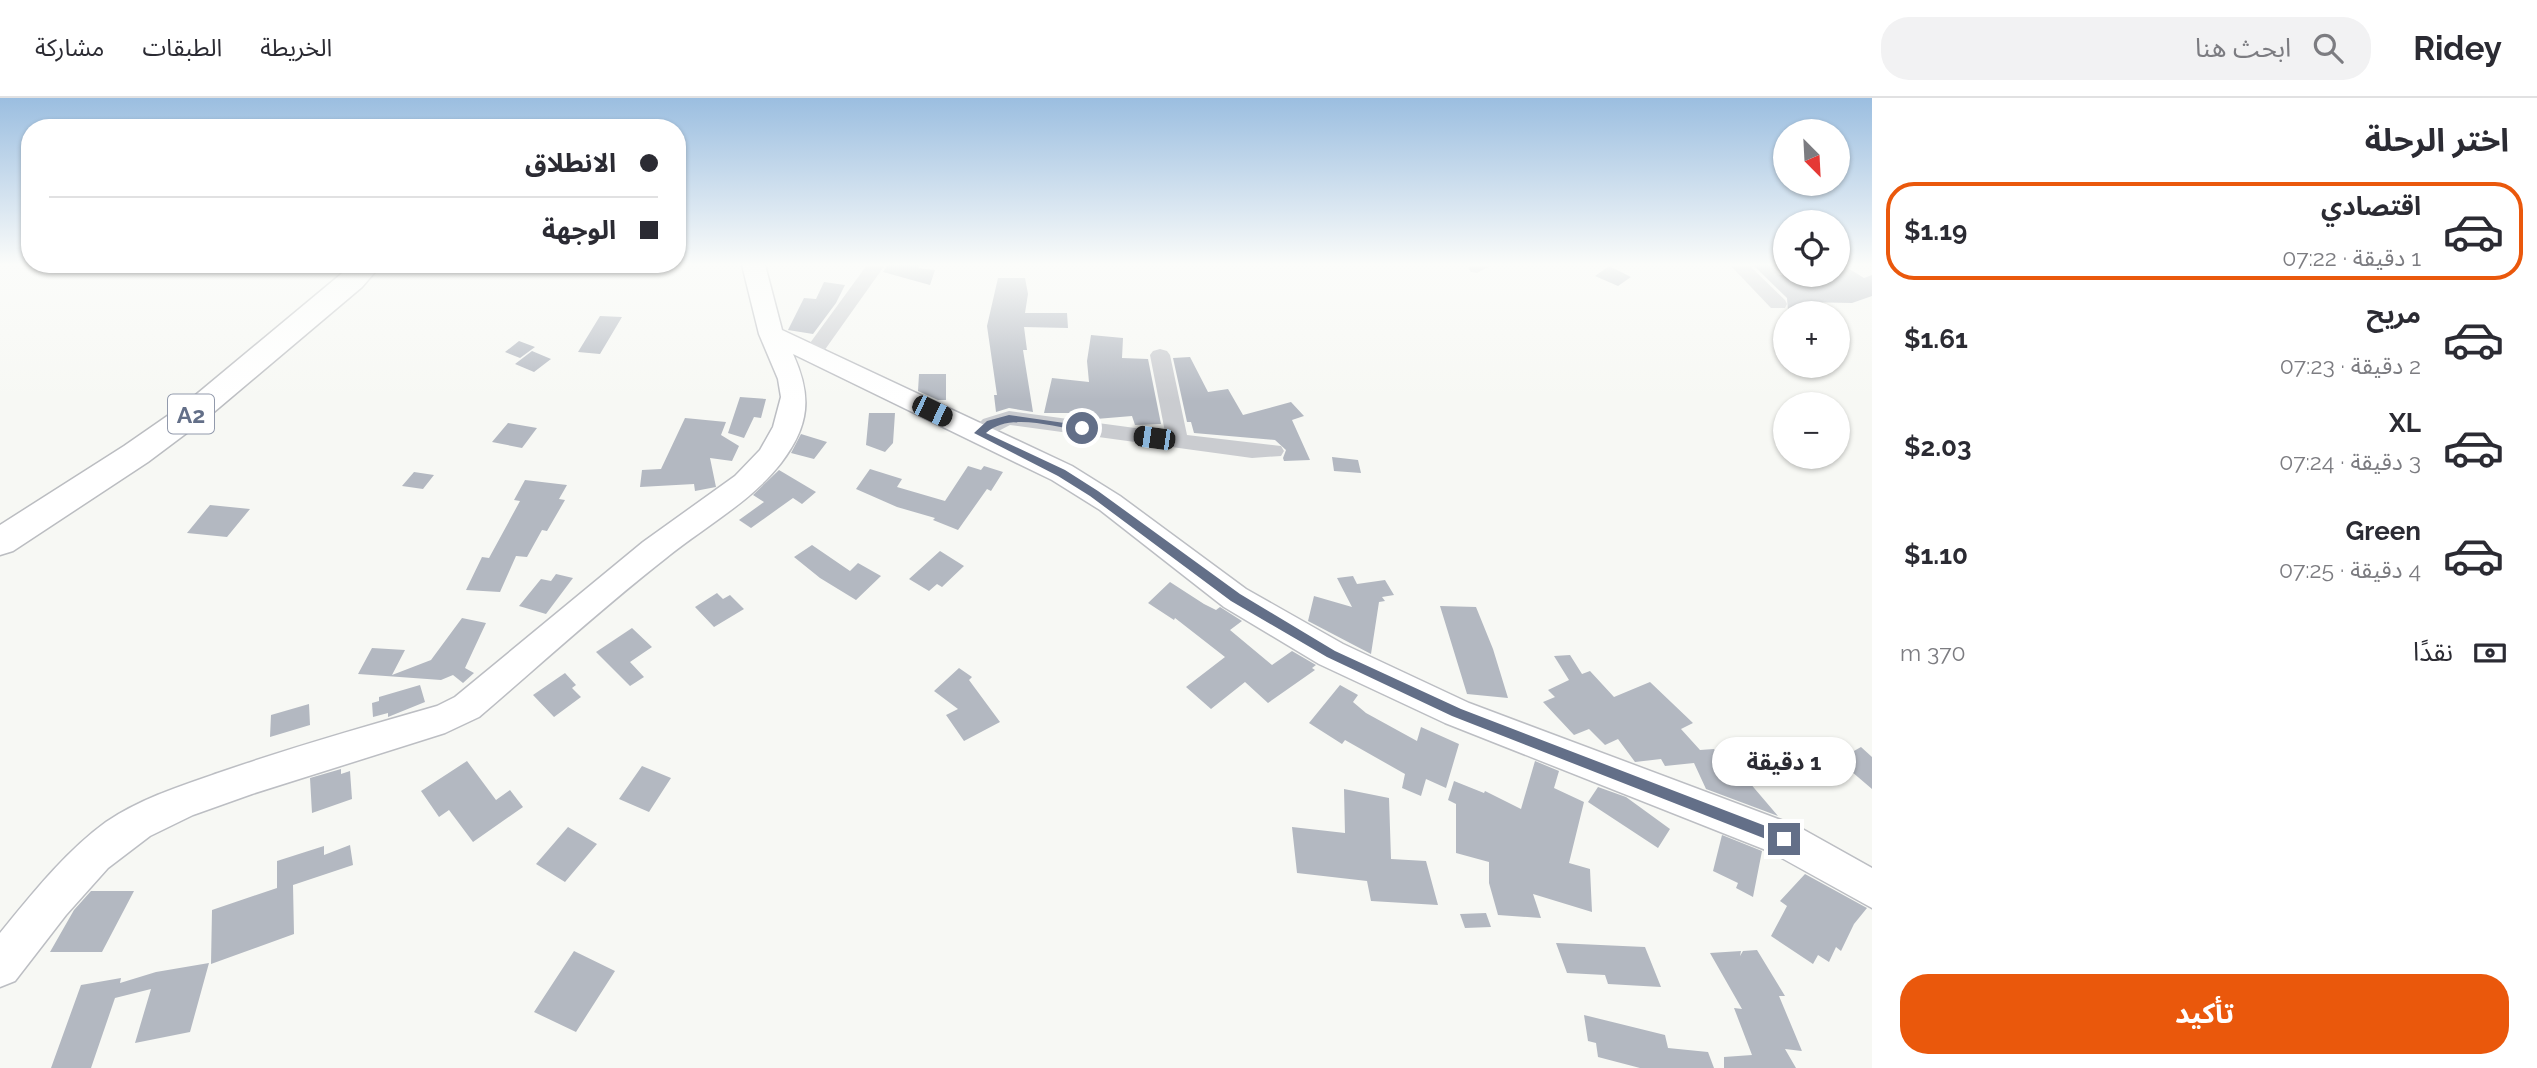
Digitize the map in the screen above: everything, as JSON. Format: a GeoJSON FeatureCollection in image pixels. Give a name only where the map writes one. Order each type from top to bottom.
{"type":"FeatureCollection","features":[{"type":"Feature","properties":{"kind":"highway","name":"A2"},"geometry":{"type":"LineString","coordinates":[[0,524],[181,402],[294,310]]}},
{"type":"Feature","properties":{"kind":"highway","name":"A2"},"geometry":{"type":"LineString","coordinates":[[0,542],[136,454],[197,410],[317,310]]}},
{"type":"Feature","properties":{"kind":"main road"},"geometry":{"type":"LineString","coordinates":[[0,965],[52,902],[111,841],[145,818],[294,763],[445,718],[467,707],[654,550],[744,483],[771,456],[787,427],[794,397],[791,379],[771,334],[765,310]]}},
{"type":"Feature","properties":{"kind":"main road"},"geometry":{"type":"LineString","coordinates":[[771,334],[1062,473],[1110,503],[1236,598],[1331,654],[1457,713],[1784,839],[1872,889]]}},
{"type":"Feature","properties":{"kind":"street"},"geometry":{"type":"LineString","coordinates":[[812,354],[843,310]]}},
{"type":"Feature","properties":{"kind":"street"},"geometry":{"type":"LineString","coordinates":[[1160,355],[1178,441]]}},
{"type":"Feature","properties":{"kind":"street"},"geometry":{"type":"LineString","coordinates":[[979,433],[991,424],[1009,418],[1252,451],[1273,451]]}},
{"type":"Feature","properties":{"kind":"building"},"geometry":{"type":"Polygon","coordinates":[[[798,310],[831,310],[813,334],[788,330],[798,310]]]}},
{"type":"Feature","properties":{"kind":"building"},"geometry":{"type":"Polygon","coordinates":[[[991,310],[1067,313],[1068,328],[1024,327],[1027,350],[1023,350],[1033,412],[1009,408],[996,412],[994,395],[997,395],[987,326],[991,310]]]}},
{"type":"Feature","properties":{"kind":"building"},"geometry":{"type":"Polygon","coordinates":[[[600,316],[622,317],[600,354],[578,352],[600,316]]]}},
{"type":"Feature","properties":{"kind":"building"},"geometry":{"type":"Polygon","coordinates":[[[1091,335],[1123,338],[1122,358],[1148,359],[1161,424],[1135,425],[1132,416],[1096,419],[1094,413],[1044,413],[1052,378],[1089,382],[1087,361],[1091,335]]]}},
{"type":"Feature","properties":{"kind":"building"},"geometry":{"type":"Polygon","coordinates":[[[519,341],[535,347],[520,358],[505,352],[519,341]]]}},
{"type":"Feature","properties":{"kind":"building"},"geometry":{"type":"Polygon","coordinates":[[[532,351],[551,359],[534,372],[515,364],[532,351]]]}},
{"type":"Feature","properties":{"kind":"building"},"geometry":{"type":"Polygon","coordinates":[[[1190,357],[1208,392],[1228,389],[1243,415],[1291,402],[1304,416],[1292,420],[1310,460],[1284,461],[1286,450],[1275,440],[1194,433],[1191,422],[1187,422],[1173,358],[1190,357]]]}},
{"type":"Feature","properties":{"kind":"building"},"geometry":{"type":"Polygon","coordinates":[[[919,374],[946,374],[946,400],[938,400],[918,391],[919,374]]]}},
{"type":"Feature","properties":{"kind":"building"},"geometry":{"type":"Polygon","coordinates":[[[740,397],[766,399],[761,418],[754,417],[744,438],[728,433],[740,397]]]}},
{"type":"Feature","properties":{"kind":"building"},"geometry":{"type":"Polygon","coordinates":[[[869,413],[895,413],[893,443],[885,452],[866,445],[869,413]]]}},
{"type":"Feature","properties":{"kind":"building"},"geometry":{"type":"Polygon","coordinates":[[[685,418],[726,422],[721,435],[739,446],[732,461],[710,458],[716,487],[695,491],[694,484],[640,487],[642,470],[661,469],[685,418]]]}},
{"type":"Feature","properties":{"kind":"building"},"geometry":{"type":"Polygon","coordinates":[[[508,423],[537,428],[522,448],[492,442],[508,423]]]}},
{"type":"Feature","properties":{"kind":"building"},"geometry":{"type":"Polygon","coordinates":[[[801,434],[827,442],[814,459],[791,453],[801,434]]]}},
{"type":"Feature","properties":{"kind":"building"},"geometry":{"type":"Polygon","coordinates":[[[1332,457],[1358,460],[1361,473],[1334,471],[1332,457]]]}},
{"type":"Feature","properties":{"kind":"building"},"geometry":{"type":"Polygon","coordinates":[[[968,466],[981,470],[984,466],[1003,472],[991,491],[987,489],[958,530],[933,520],[935,518],[897,507],[856,489],[870,469],[902,479],[897,487],[945,501],[968,466]]]}},
{"type":"Feature","properties":{"kind":"building"},"geometry":{"type":"Polygon","coordinates":[[[779,470],[816,492],[802,504],[793,498],[751,528],[739,520],[764,502],[753,495],[779,470]]]}},
{"type":"Feature","properties":{"kind":"building"},"geometry":{"type":"Polygon","coordinates":[[[414,472],[434,475],[423,489],[402,486],[414,472]]]}},
{"type":"Feature","properties":{"kind":"building"},"geometry":{"type":"Polygon","coordinates":[[[525,480],[567,485],[559,499],[565,500],[547,531],[542,530],[527,557],[516,556],[500,592],[466,590],[482,557],[489,558],[520,501],[514,500],[525,480]]]}},
{"type":"Feature","properties":{"kind":"building"},"geometry":{"type":"Polygon","coordinates":[[[210,505],[250,509],[227,537],[187,533],[210,505]]]}},
{"type":"Feature","properties":{"kind":"building"},"geometry":{"type":"Polygon","coordinates":[[[812,545],[850,571],[858,563],[881,576],[856,600],[820,578],[794,557],[812,545]]]}},
{"type":"Feature","properties":{"kind":"building"},"geometry":{"type":"Polygon","coordinates":[[[940,551],[964,566],[942,587],[937,584],[929,591],[909,579],[940,551]]]}},
{"type":"Feature","properties":{"kind":"building"},"geometry":{"type":"Polygon","coordinates":[[[556,574],[573,578],[546,614],[519,606],[541,579],[551,581],[556,574]]]}},
{"type":"Feature","properties":{"kind":"building"},"geometry":{"type":"Polygon","coordinates":[[[1353,576],[1357,584],[1385,580],[1394,595],[1382,597],[1385,601],[1379,602],[1371,654],[1308,621],[1314,596],[1352,607],[1337,578],[1353,576]]]}},
{"type":"Feature","properties":{"kind":"building"},"geometry":{"type":"Polygon","coordinates":[[[1170,582],[1204,604],[1216,610],[1220,607],[1242,621],[1230,630],[1272,665],[1292,651],[1316,665],[1312,668],[1315,670],[1268,703],[1245,682],[1211,709],[1186,687],[1225,657],[1175,618],[1174,620],[1148,603],[1170,582]]]}},
{"type":"Feature","properties":{"kind":"building"},"geometry":{"type":"Polygon","coordinates":[[[717,593],[723,599],[730,595],[744,609],[714,627],[695,607],[717,593]]]}},
{"type":"Feature","properties":{"kind":"building"},"geometry":{"type":"Polygon","coordinates":[[[1440,606],[1476,607],[1493,649],[1508,698],[1467,694],[1440,606]]]}},
{"type":"Feature","properties":{"kind":"building"},"geometry":{"type":"Polygon","coordinates":[[[462,618],[486,623],[465,668],[474,673],[463,683],[453,675],[441,680],[358,674],[372,648],[405,650],[392,675],[431,660],[462,618]]]}},
{"type":"Feature","properties":{"kind":"building"},"geometry":{"type":"Polygon","coordinates":[[[632,628],[652,647],[630,662],[644,677],[630,686],[596,652],[632,628]]]}},
{"type":"Feature","properties":{"kind":"building"},"geometry":{"type":"Polygon","coordinates":[[[1570,655],[1582,674],[1590,671],[1614,697],[1650,682],[1693,723],[1681,729],[1700,750],[1714,749],[1736,785],[1749,782],[1778,816],[1706,789],[1694,763],[1665,766],[1661,759],[1635,762],[1618,739],[1605,745],[1589,729],[1574,735],[1543,702],[1555,697],[1548,690],[1569,680],[1554,656],[1570,655]]]}},
{"type":"Feature","properties":{"kind":"building"},"geometry":{"type":"Polygon","coordinates":[[[959,668],[972,677],[969,680],[1000,722],[964,741],[946,715],[958,709],[934,691],[959,668]]]}},
{"type":"Feature","properties":{"kind":"building"},"geometry":{"type":"Polygon","coordinates":[[[565,673],[576,685],[572,688],[581,697],[554,717],[533,695],[565,673]]]}},
{"type":"Feature","properties":{"kind":"building"},"geometry":{"type":"Polygon","coordinates":[[[420,685],[425,702],[388,717],[388,713],[373,717],[372,703],[379,701],[379,697],[420,685]]]}},
{"type":"Feature","properties":{"kind":"building"},"geometry":{"type":"Polygon","coordinates":[[[1340,685],[1358,695],[1353,702],[1366,713],[1417,741],[1421,727],[1459,744],[1446,788],[1426,779],[1421,796],[1402,788],[1405,774],[1345,740],[1342,744],[1309,723],[1340,685]]]}},
{"type":"Feature","properties":{"kind":"building"},"geometry":{"type":"Polygon","coordinates":[[[309,704],[310,725],[270,737],[271,715],[309,704]]]}},
{"type":"Feature","properties":{"kind":"building"},"geometry":{"type":"Polygon","coordinates":[[[1861,747],[1872,757],[1872,789],[1838,760],[1861,747]]]}},
{"type":"Feature","properties":{"kind":"building"},"geometry":{"type":"Polygon","coordinates":[[[467,761],[496,800],[510,790],[523,807],[473,842],[449,810],[439,817],[421,791],[467,761]]]}},
{"type":"Feature","properties":{"kind":"building"},"geometry":{"type":"Polygon","coordinates":[[[1535,761],[1559,771],[1554,788],[1584,802],[1569,863],[1590,869],[1592,912],[1533,894],[1541,918],[1498,915],[1489,883],[1489,862],[1456,853],[1456,804],[1448,800],[1454,781],[1484,793],[1485,791],[1521,809],[1535,761]]]}},
{"type":"Feature","properties":{"kind":"building"},"geometry":{"type":"Polygon","coordinates":[[[642,766],[671,778],[649,812],[619,799],[642,766]]]}},
{"type":"Feature","properties":{"kind":"building"},"geometry":{"type":"Polygon","coordinates":[[[341,769],[341,774],[350,771],[352,799],[312,813],[310,778],[341,769]]]}},
{"type":"Feature","properties":{"kind":"building"},"geometry":{"type":"Polygon","coordinates":[[[1598,787],[1626,797],[1670,829],[1658,848],[1588,802],[1598,787]]]}},
{"type":"Feature","properties":{"kind":"building"},"geometry":{"type":"Polygon","coordinates":[[[1344,789],[1389,798],[1391,859],[1426,861],[1438,905],[1371,901],[1367,881],[1297,873],[1292,827],[1345,833],[1344,789]]]}},
{"type":"Feature","properties":{"kind":"building"},"geometry":{"type":"Polygon","coordinates":[[[568,827],[597,844],[565,882],[536,864],[568,827]]]}},
{"type":"Feature","properties":{"kind":"building"},"geometry":{"type":"Polygon","coordinates":[[[1722,835],[1762,851],[1753,897],[1736,888],[1738,883],[1713,871],[1722,835]]]}},
{"type":"Feature","properties":{"kind":"building"},"geometry":{"type":"Polygon","coordinates":[[[350,845],[353,865],[293,885],[294,934],[211,964],[212,910],[277,888],[277,861],[324,846],[324,855],[350,845]]]}},
{"type":"Feature","properties":{"kind":"building"},"geometry":{"type":"Polygon","coordinates":[[[1805,874],[1867,908],[1854,924],[1841,951],[1836,947],[1829,962],[1818,955],[1813,964],[1771,936],[1787,906],[1780,901],[1805,874]]]}},
{"type":"Feature","properties":{"kind":"building"},"geometry":{"type":"Polygon","coordinates":[[[91,891],[134,891],[102,952],[50,952],[74,910],[91,891]]]}},
{"type":"Feature","properties":{"kind":"building"},"geometry":{"type":"Polygon","coordinates":[[[1486,913],[1491,927],[1465,928],[1460,914],[1486,913]]]}},
{"type":"Feature","properties":{"kind":"building"},"geometry":{"type":"Polygon","coordinates":[[[1556,943],[1645,947],[1661,987],[1608,984],[1605,975],[1567,973],[1556,943]]]}},
{"type":"Feature","properties":{"kind":"building"},"geometry":{"type":"Polygon","coordinates":[[[1757,950],[1785,996],[1779,996],[1802,1051],[1785,1049],[1796,1068],[1724,1068],[1724,1057],[1752,1055],[1734,1008],[1742,1009],[1710,953],[1741,951],[1740,956],[1743,951],[1757,950]]]}},
{"type":"Feature","properties":{"kind":"building"},"geometry":{"type":"Polygon","coordinates":[[[574,951],[615,971],[576,1032],[534,1012],[574,951]]]}},
{"type":"Feature","properties":{"kind":"building"},"geometry":{"type":"Polygon","coordinates":[[[209,963],[190,1032],[135,1043],[151,989],[115,998],[91,1068],[51,1068],[81,985],[121,978],[120,983],[156,972],[209,963]]]}},
{"type":"Feature","properties":{"kind":"building"},"geometry":{"type":"Polygon","coordinates":[[[1584,1015],[1665,1035],[1668,1048],[1708,1052],[1714,1068],[1640,1068],[1598,1057],[1596,1043],[1588,1041],[1584,1015]]]}},
{"type":"Feature","properties":{"kind":"route"},"geometry":{"type":"LineString","coordinates":[[1082,428],[1009,418],[991,424],[979,433],[1062,473],[1110,503],[1236,598],[1331,654],[1457,713],[1784,839]]}}]}
